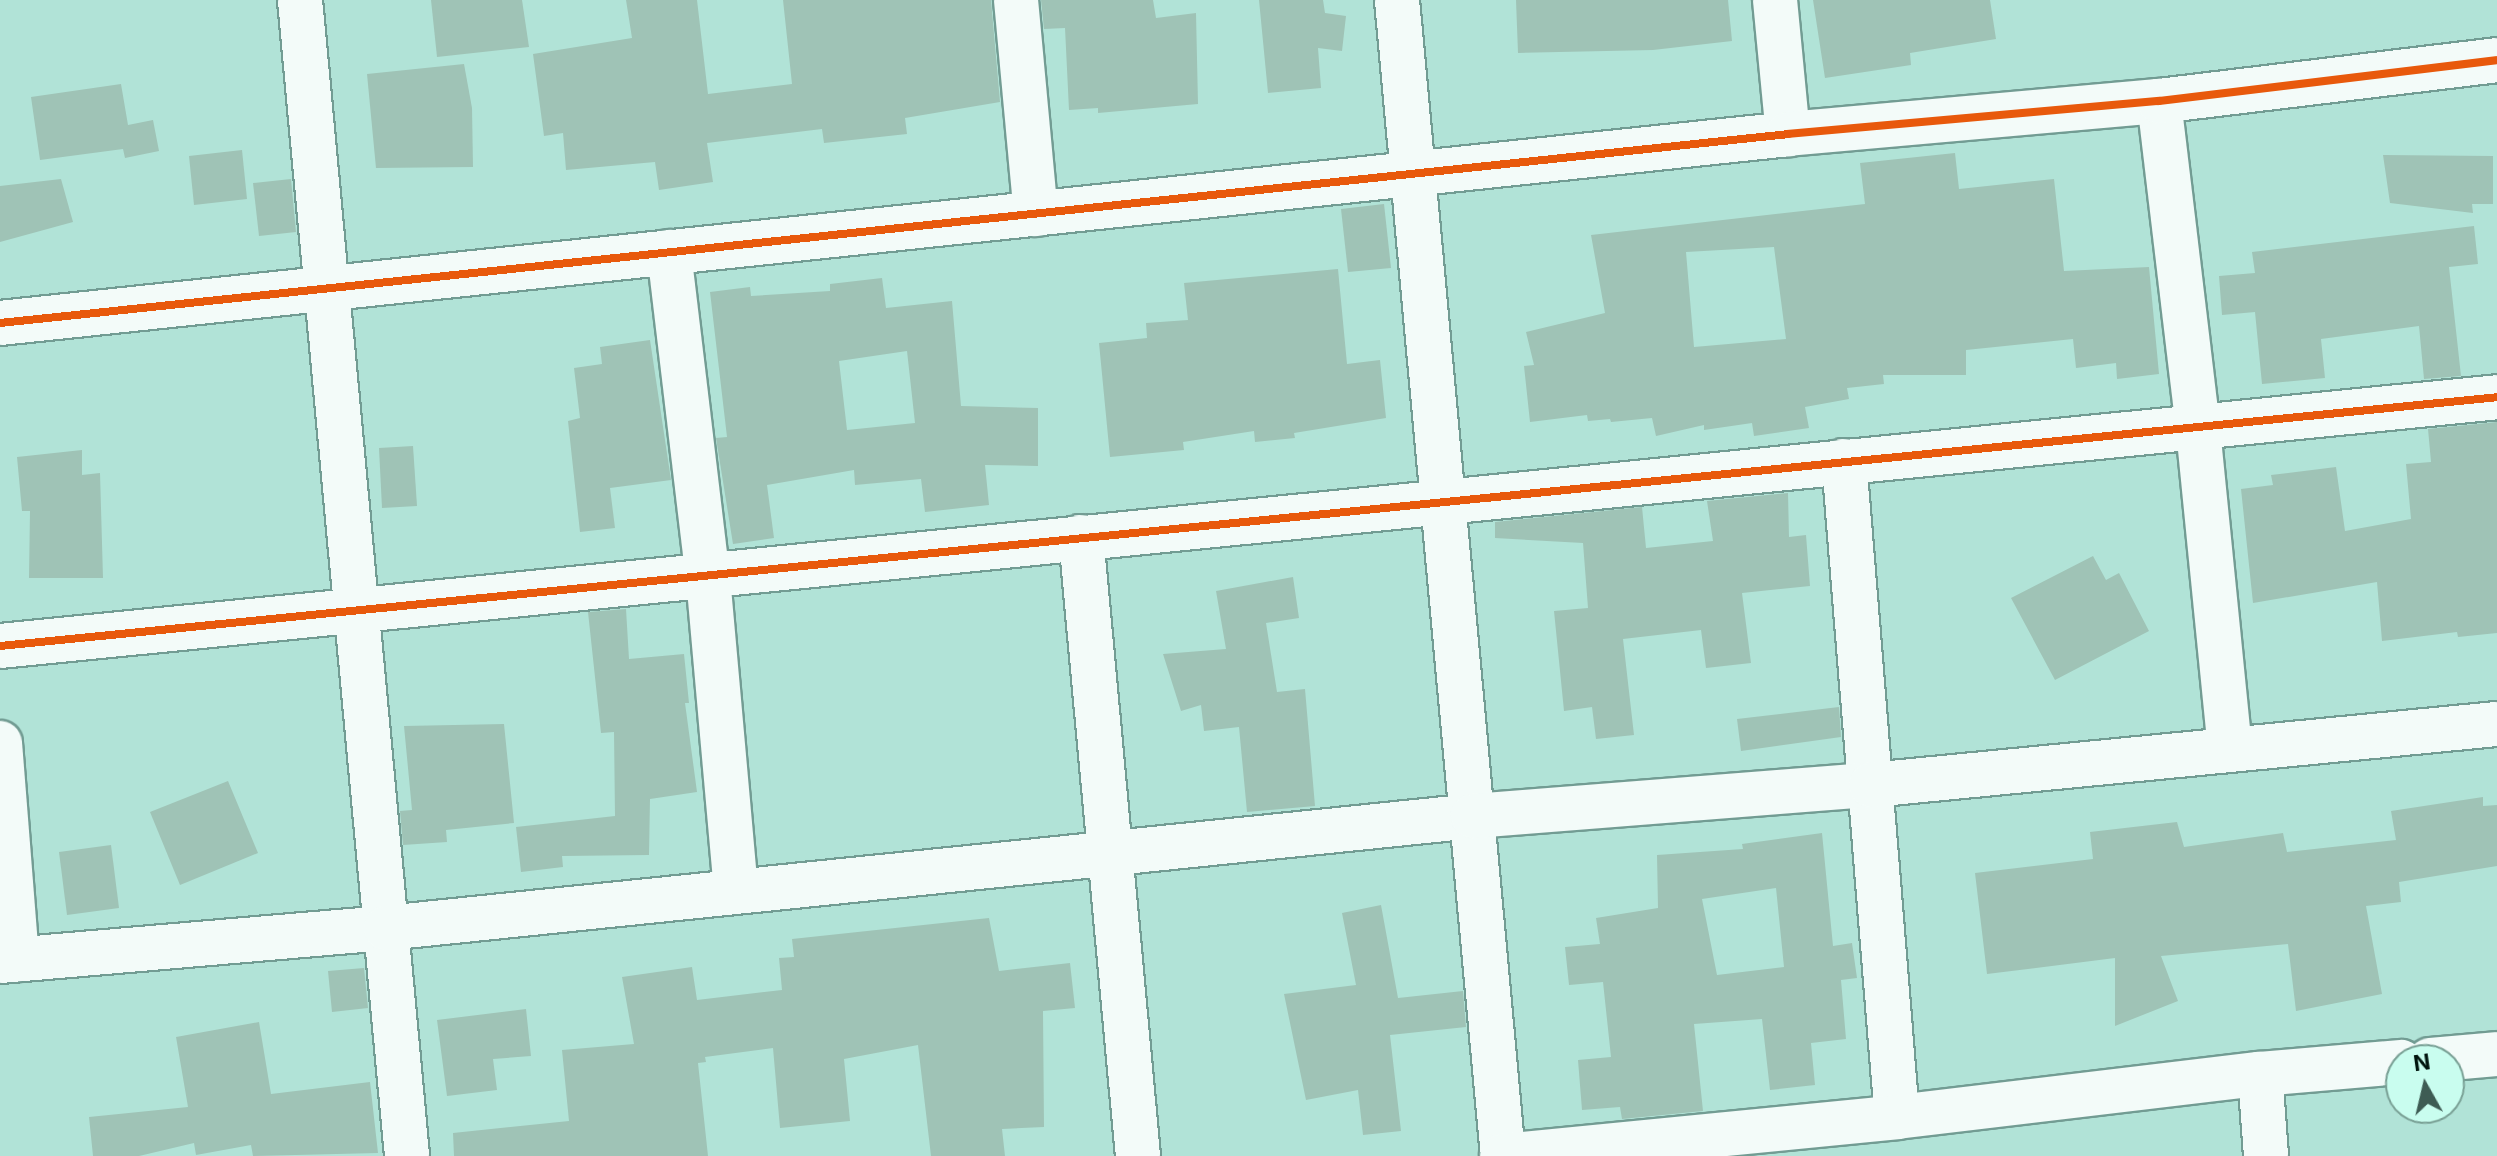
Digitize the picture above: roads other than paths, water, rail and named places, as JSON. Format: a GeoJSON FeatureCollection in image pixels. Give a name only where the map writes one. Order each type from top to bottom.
{"type":"FeatureCollection","features":[{"type":"Feature","properties":{"kind":"street"},"geometry":{"type":"LineString","coordinates":[[300,0],[407,1156]]}},
{"type":"Feature","properties":{"kind":"street"},"geometry":{"type":"LineString","coordinates":[[1016,0],[1036,214]]}},
{"type":"Feature","properties":{"kind":"street"},"geometry":{"type":"LineString","coordinates":[[1397,0],[1503,1156],[1897,1117],[2260,1074],[2385,1063]]}},
{"type":"Feature","properties":{"kind":"street"},"geometry":{"type":"LineString","coordinates":[[1775,0],[1788,134]]}},
{"type":"Feature","properties":{"kind":"street"},"geometry":{"type":"LineString","coordinates":[[0,323],[1788,134],[2159,101],[2497,60]]}},
{"type":"Feature","properties":{"kind":"street"},"geometry":{"type":"LineString","coordinates":[[2159,101],[2198,429],[2230,748]]}},
{"type":"Feature","properties":{"kind":"street"},"geometry":{"type":"LineString","coordinates":[[669,252],[708,577],[736,890]]}},
{"type":"Feature","properties":{"kind":"street"},"geometry":{"type":"LineString","coordinates":[[0,646],[2497,397]]}},
{"type":"Feature","properties":{"kind":"street"},"geometry":{"type":"LineString","coordinates":[[1844,461],[1897,1117]]}},
{"type":"Feature","properties":{"kind":"street"},"geometry":{"type":"LineString","coordinates":[[1081,537],[1138,1156]]}},
{"type":"Feature","properties":{"kind":"street"},"geometry":{"type":"LineString","coordinates":[[0,743],[9,960],[386,928],[1473,816],[1871,785],[2497,724]]}},
{"type":"Feature","properties":{"kind":"street"},"geometry":{"type":"LineString","coordinates":[[2465,1057],[2497,1054]]}},
{"type":"Feature","properties":{"kind":"street"},"geometry":{"type":"LineString","coordinates":[[2260,1074],[2266,1156]]}}]}
